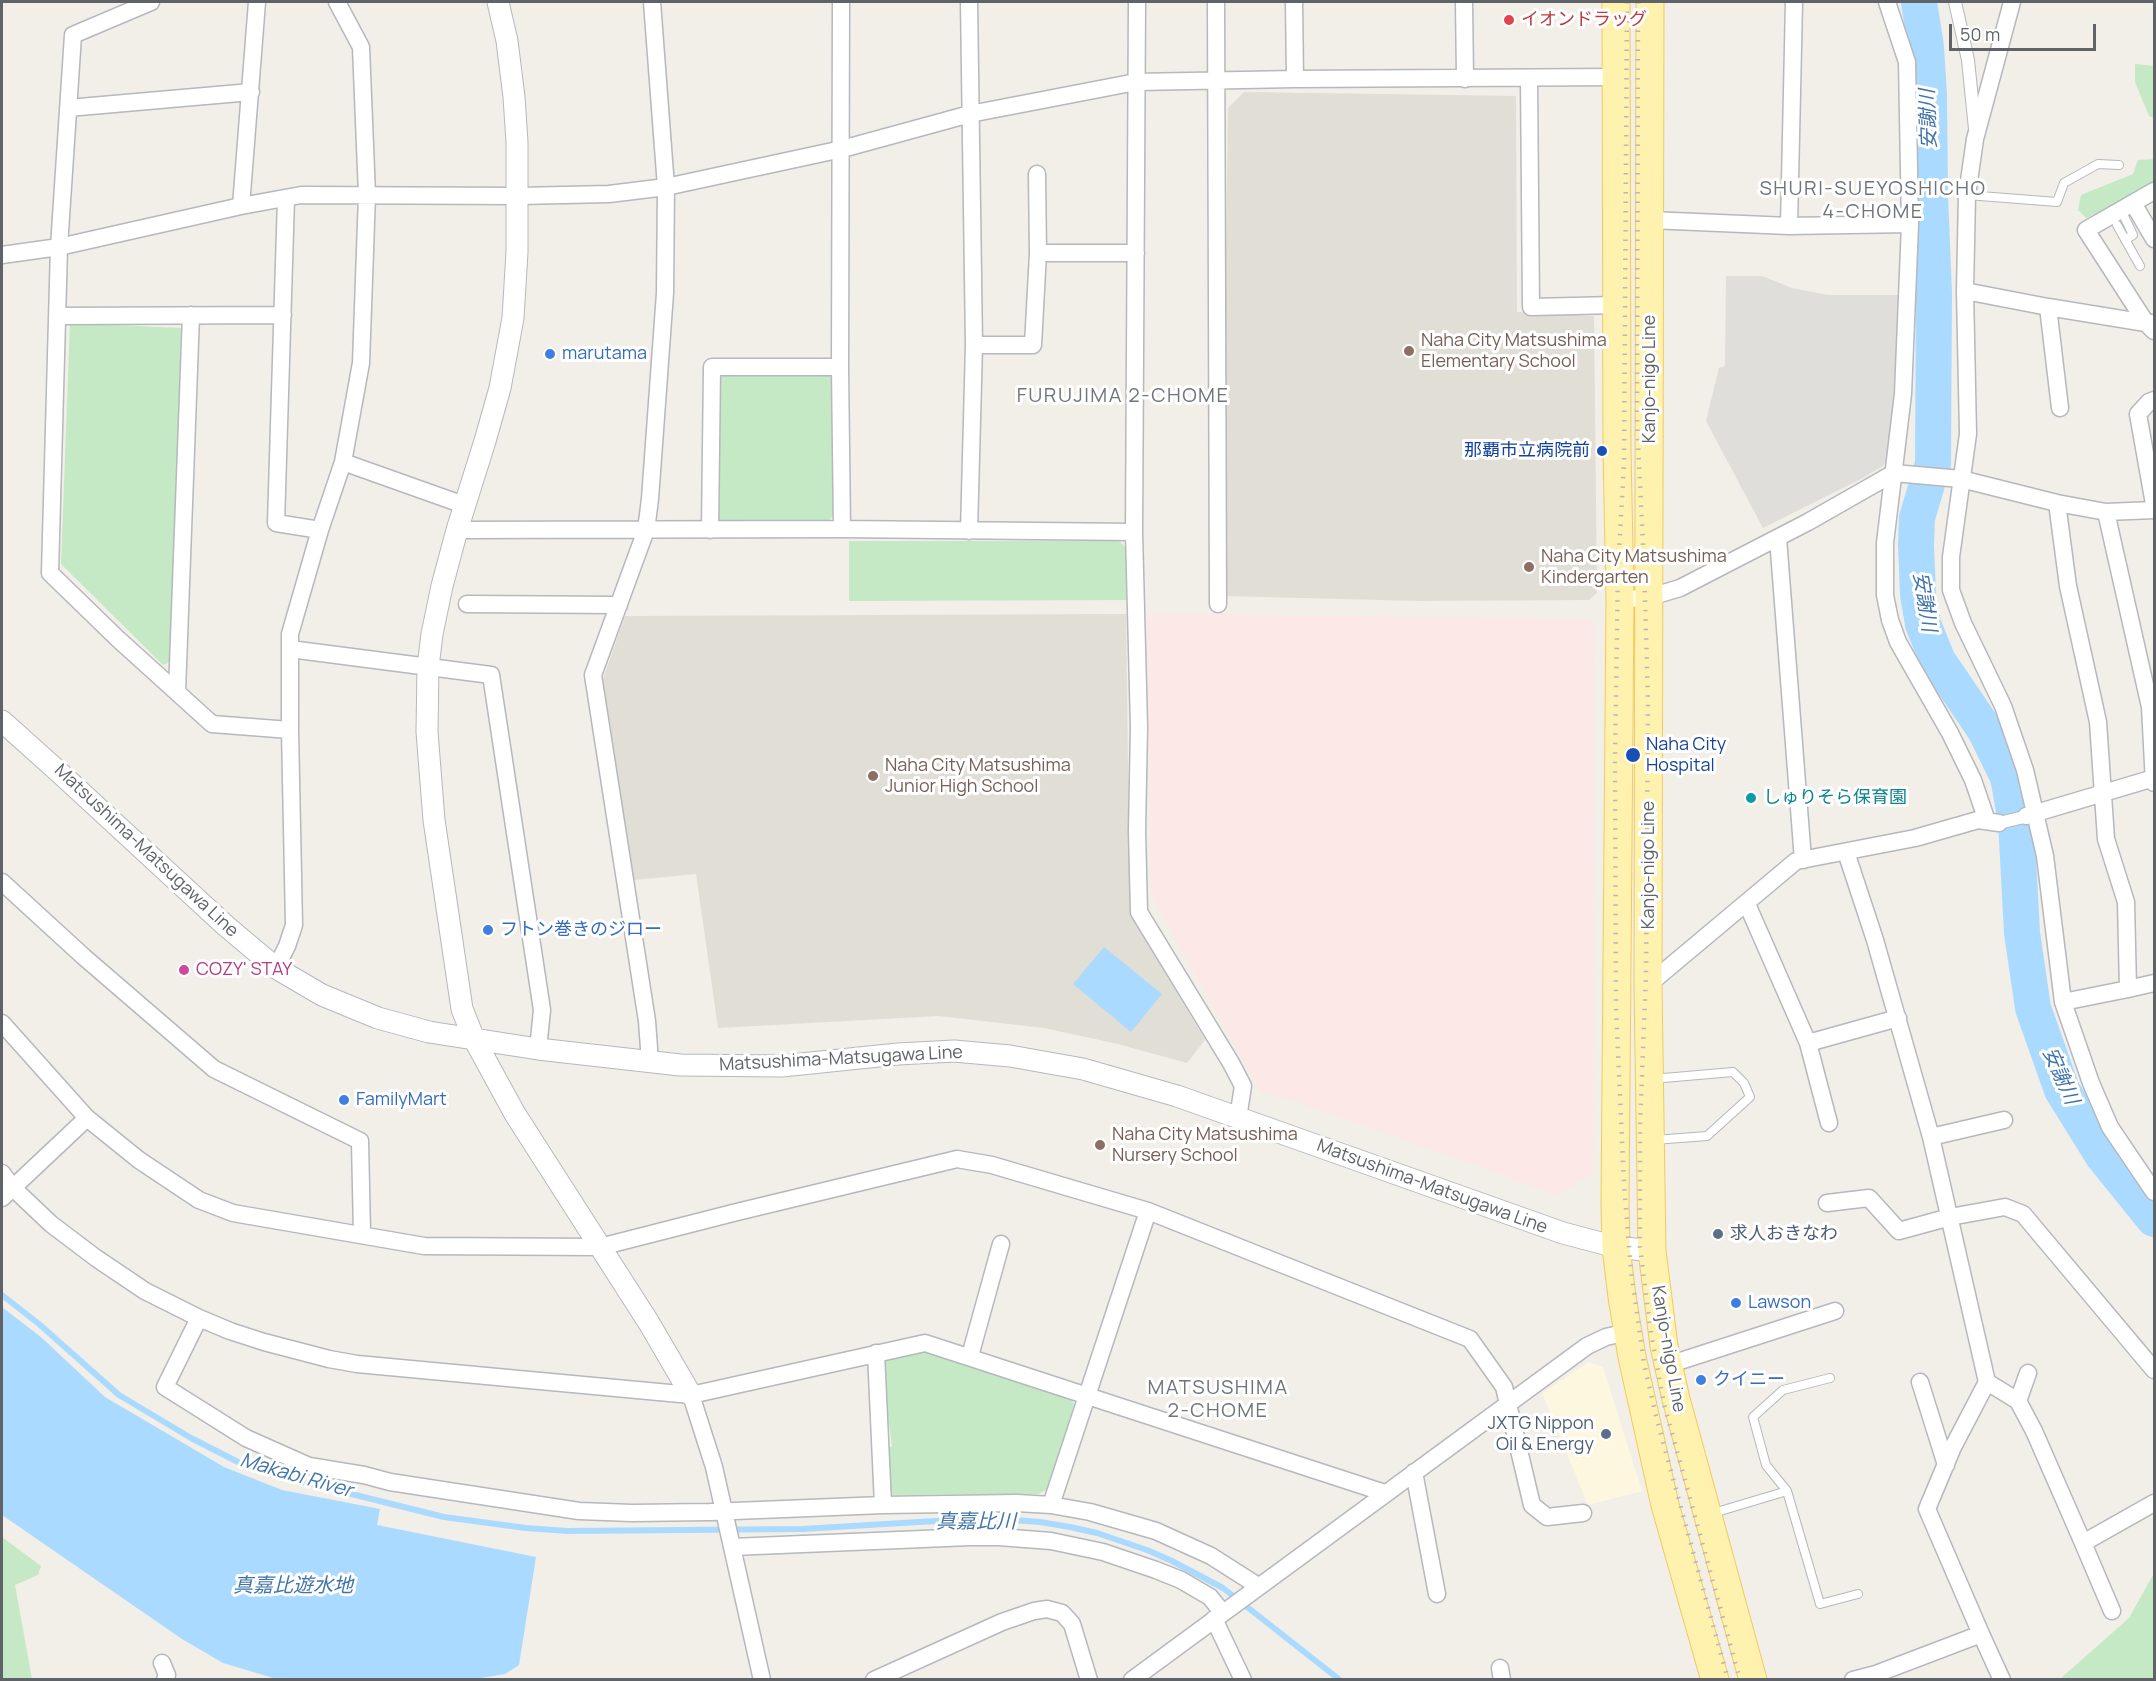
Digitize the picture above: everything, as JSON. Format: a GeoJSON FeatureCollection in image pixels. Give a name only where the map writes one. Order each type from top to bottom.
{"type":"FeatureCollection","features":[{"type":"Feature","properties":{"kind":"main road","name":"Kanjo-nigo Line"},"geometry":{"type":"LineString","coordinates":[[1616,2],[1616,305],[1620,600],[1616,1247],[1627,1332],[1665,1505],[1715,1680]]}},
{"type":"Feature","properties":{"kind":"main road","name":"Kanjo-nigo Line"},"geometry":{"type":"LineString","coordinates":[[1650,2],[1648,985],[1652,1251],[1658,1307],[1668,1365],[1753,1680]]}},
{"type":"Feature","properties":{"kind":"street"},"geometry":{"type":"LineString","coordinates":[[151,2],[73,35],[59,247],[50,573],[212,724],[290,730]]}},
{"type":"Feature","properties":{"kind":"street"},"geometry":{"type":"LineString","coordinates":[[241,206],[257,2]]}},
{"type":"Feature","properties":{"kind":"street"},"geometry":{"type":"LineString","coordinates":[[276,968],[294,925],[290,634],[320,530],[343,462],[361,363],[367,195],[361,46],[337,2]]}},
{"type":"Feature","properties":{"kind":"street"},"geometry":{"type":"LineString","coordinates":[[498,2],[507,41],[514,97],[518,196],[513,318],[500,388],[442,586],[428,667],[427,732],[434,820],[462,1009],[474,1039],[514,1114],[671,1358],[691,1395],[706,1442],[725,1517],[762,1679]]}},
{"type":"Feature","properties":{"kind":"street"},"geometry":{"type":"LineString","coordinates":[[650,1062],[645,1009],[593,675],[646,530],[650,499],[665,293],[666,187],[652,2]]}},
{"type":"Feature","properties":{"kind":"street"},"geometry":{"type":"LineString","coordinates":[[841,2],[842,529]]}},
{"type":"Feature","properties":{"kind":"street"},"geometry":{"type":"LineString","coordinates":[[969,2],[974,345],[969,531]]}},
{"type":"Feature","properties":{"kind":"street"},"geometry":{"type":"LineString","coordinates":[[1137,2],[1134,532],[1139,912],[1243,1086],[1238,1118]]}},
{"type":"Feature","properties":{"kind":"street"},"geometry":{"type":"LineString","coordinates":[[1216,2],[1218,604]]}},
{"type":"Feature","properties":{"kind":"street"},"geometry":{"type":"LineString","coordinates":[[1294,2],[1295,79]]}},
{"type":"Feature","properties":{"kind":"street"},"geometry":{"type":"LineString","coordinates":[[1464,2],[1465,79]]}},
{"type":"Feature","properties":{"kind":"street"},"geometry":{"type":"LineString","coordinates":[[1789,226],[1794,2]]}},
{"type":"Feature","properties":{"kind":"street"},"geometry":{"type":"LineString","coordinates":[[1887,2],[1906,62],[1910,224],[1903,394],[1883,569],[1885,595],[1890,620],[1908,663],[1950,733],[1993,822]]}},
{"type":"Feature","properties":{"kind":"street"},"geometry":{"type":"LineString","coordinates":[[1955,2],[1968,60],[1975,139]]}},
{"type":"Feature","properties":{"kind":"street"},"geometry":{"type":"LineString","coordinates":[[2012,2],[1975,139],[1967,195],[1965,291],[1968,434],[1956,478],[1951,590],[1963,623],[2003,706],[2025,770],[2029,816],[2045,856],[2063,1002],[2091,1083],[2110,1127],[2154,1190]]}},
{"type":"Feature","properties":{"kind":"street"},"geometry":{"type":"LineString","coordinates":[[2,255],[59,247],[241,206],[301,195],[518,196],[609,194],[666,187],[842,148],[970,114],[1136,82],[1616,77]]}},
{"type":"Feature","properties":{"kind":"street"},"geometry":{"type":"LineString","coordinates":[[1529,79],[1530,307],[1616,305]]}},
{"type":"Feature","properties":{"kind":"street"},"geometry":{"type":"LineString","coordinates":[[68,108],[251,92]]}},
{"type":"Feature","properties":{"kind":"street"},"geometry":{"type":"LineString","coordinates":[[974,345],[1033,345],[1038,253],[1037,174]]}},
{"type":"Feature","properties":{"kind":"street"},"geometry":{"type":"LineString","coordinates":[[2152,326],[2086,230],[2124,213],[2154,191]]}},
{"type":"Feature","properties":{"kind":"street"},"geometry":{"type":"LineString","coordinates":[[286,198],[276,523],[320,530]]}},
{"type":"Feature","properties":{"kind":"street"},"geometry":{"type":"LineString","coordinates":[[2124,213],[2154,239]]}},
{"type":"Feature","properties":{"kind":"street"},"geometry":{"type":"LineString","coordinates":[[1650,220],[1789,226],[1910,224]]}},
{"type":"Feature","properties":{"kind":"street"},"geometry":{"type":"LineString","coordinates":[[1038,253],[1136,253]]}},
{"type":"Feature","properties":{"kind":"street"},"geometry":{"type":"LineString","coordinates":[[1965,291],[2152,326]]}},
{"type":"Feature","properties":{"kind":"street"},"geometry":{"type":"LineString","coordinates":[[2048,307],[2060,408]]}},
{"type":"Feature","properties":{"kind":"street"},"geometry":{"type":"LineString","coordinates":[[177,692],[191,315]]}},
{"type":"Feature","properties":{"kind":"street"},"geometry":{"type":"LineString","coordinates":[[58,316],[283,315]]}},
{"type":"Feature","properties":{"kind":"street"},"geometry":{"type":"LineString","coordinates":[[710,530],[712,367],[840,367]]}},
{"type":"Feature","properties":{"kind":"street"},"geometry":{"type":"LineString","coordinates":[[2154,400],[2138,414],[2154,504]]}},
{"type":"Feature","properties":{"kind":"street"},"geometry":{"type":"LineString","coordinates":[[343,462],[464,505]]}},
{"type":"Feature","properties":{"kind":"street"},"geometry":{"type":"LineString","coordinates":[[1620,600],[1650,597],[1680,588],[1778,538],[1894,473],[1956,478],[2057,503],[2106,512],[2154,510]]}},
{"type":"Feature","properties":{"kind":"street"},"geometry":{"type":"LineString","coordinates":[[2057,503],[2068,586],[2098,722],[2106,839],[2126,902],[2128,989]]}},
{"type":"Feature","properties":{"kind":"street"},"geometry":{"type":"LineString","coordinates":[[1648,985],[1796,861],[1915,838],[1978,820],[1993,822],[2029,816],[2154,780],[2150,707],[2106,512]]}},
{"type":"Feature","properties":{"kind":"street"},"geometry":{"type":"LineString","coordinates":[[457,530],[842,529],[1134,532]]}},
{"type":"Feature","properties":{"kind":"street"},"geometry":{"type":"LineString","coordinates":[[1778,538],[1803,860]]}},
{"type":"Feature","properties":{"kind":"street"},"geometry":{"type":"LineString","coordinates":[[467,604],[620,605]]}},
{"type":"Feature","properties":{"kind":"street"},"geometry":{"type":"LineString","coordinates":[[290,649],[491,675],[542,1010],[538,1049]]}},
{"type":"Feature","properties":{"kind":"street","name":"Matsushima-Matsugawa Line"},"geometry":{"type":"LineString","coordinates":[[2,721],[226,926],[276,968],[322,995],[378,1018],[408,1027],[538,1049],[704,1066],[782,1066],[897,1054],[954,1051],[1010,1056],[1083,1069],[1177,1096],[1563,1233],[1616,1247],[1652,1251]]}},
{"type":"Feature","properties":{"kind":"street"},"geometry":{"type":"LineString","coordinates":[[1846,852],[1898,1018],[1931,1137],[1987,1382],[1953,1447],[1927,1509],[2002,1680]]}},
{"type":"Feature","properties":{"kind":"street"},"geometry":{"type":"LineString","coordinates":[[2,882],[84,957],[214,1069],[360,1142],[362,1234]]}},
{"type":"Feature","properties":{"kind":"street"},"geometry":{"type":"LineString","coordinates":[[1747,904],[1808,1042],[1829,1123]]}},
{"type":"Feature","properties":{"kind":"street"},"geometry":{"type":"LineString","coordinates":[[2063,1002],[2154,983]]}},
{"type":"Feature","properties":{"kind":"street"},"geometry":{"type":"LineString","coordinates":[[1808,1042],[1898,1018]]}},
{"type":"Feature","properties":{"kind":"street"},"geometry":{"type":"LineString","coordinates":[[2,1023],[87,1118],[139,1160],[199,1200],[233,1213],[424,1246],[600,1247],[957,1159],[992,1165],[1148,1211],[1470,1339],[1504,1387],[1532,1505],[1547,1517],[1583,1512]]}},
{"type":"Feature","properties":{"kind":"street"},"geometry":{"type":"LineString","coordinates":[[7,1192],[87,1118]]}},
{"type":"Feature","properties":{"kind":"street"},"geometry":{"type":"LineString","coordinates":[[1931,1137],[2004,1120]]}},
{"type":"Feature","properties":{"kind":"street"},"geometry":{"type":"LineString","coordinates":[[2,1173],[7,1192],[96,1258],[145,1290],[199,1318],[264,1342],[357,1364],[691,1395],[925,1343],[1385,1493]]}},
{"type":"Feature","properties":{"kind":"street"},"geometry":{"type":"LineString","coordinates":[[1827,1203],[1869,1198],[1899,1231],[1950,1217],[2006,1207],[2023,1214],[2154,1370]]}},
{"type":"Feature","properties":{"kind":"street"},"geometry":{"type":"LineString","coordinates":[[1051,1504],[1148,1211]]}},
{"type":"Feature","properties":{"kind":"street"},"geometry":{"type":"LineString","coordinates":[[970,1356],[1000,1244]]}},
{"type":"Feature","properties":{"kind":"street"},"geometry":{"type":"LineString","coordinates":[[1668,1365],[1835,1311]]}},
{"type":"Feature","properties":{"kind":"street"},"geometry":{"type":"LineString","coordinates":[[199,1318],[165,1387],[246,1438],[309,1466],[363,1479],[579,1511],[725,1517],[883,1504],[1051,1504],[1090,1512],[1156,1531],[1211,1556],[1253,1589]]}},
{"type":"Feature","properties":{"kind":"street"},"geometry":{"type":"LineString","coordinates":[[1132,1680],[1587,1346],[1606,1337],[1627,1332]]}},
{"type":"Feature","properties":{"kind":"street"},"geometry":{"type":"LineString","coordinates":[[876,1353],[883,1504]]}},
{"type":"Feature","properties":{"kind":"street"},"geometry":{"type":"LineString","coordinates":[[2018,1401],[2028,1373]]}},
{"type":"Feature","properties":{"kind":"street"},"geometry":{"type":"LineString","coordinates":[[1920,1382],[1946,1465]]}},
{"type":"Feature","properties":{"kind":"street"},"geometry":{"type":"LineString","coordinates":[[1987,1382],[2018,1401],[2034,1431],[2112,1611]]}},
{"type":"Feature","properties":{"kind":"street"},"geometry":{"type":"LineString","coordinates":[[1414,1472],[1437,1593]]}},
{"type":"Feature","properties":{"kind":"street"},"geometry":{"type":"LineString","coordinates":[[2083,1543],[2154,1503]]}},
{"type":"Feature","properties":{"kind":"street"},"geometry":{"type":"LineString","coordinates":[[732,1545],[999,1536],[1051,1541],[1103,1552],[1181,1580],[1210,1596],[1221,1614],[1243,1680]]}},
{"type":"Feature","properties":{"kind":"street"},"geometry":{"type":"LineString","coordinates":[[874,1680],[1002,1622],[1047,1609],[1062,1613],[1072,1624],[1089,1680]]}},
{"type":"Feature","properties":{"kind":"street"},"geometry":{"type":"LineString","coordinates":[[1853,1680],[1876,1674],[1981,1634]]}},
{"type":"Feature","properties":{"kind":"lane"},"geometry":{"type":"LineString","coordinates":[[1967,195],[2057,202],[2064,183],[2098,164],[2120,165]]}},
{"type":"Feature","properties":{"kind":"lane"},"geometry":{"type":"LineString","coordinates":[[2124,213],[2133,235],[2125,240]]}},
{"type":"Feature","properties":{"kind":"lane"},"geometry":{"type":"LineString","coordinates":[[2124,213],[2125,240],[2140,266]]}},
{"type":"Feature","properties":{"kind":"lane"},"geometry":{"type":"LineString","coordinates":[[1649,1080],[1733,1072],[1744,1083],[1750,1097],[1707,1136],[1650,1140]]}},
{"type":"Feature","properties":{"kind":"lane"},"geometry":{"type":"LineString","coordinates":[[1830,1378],[1783,1390],[1754,1418],[1766,1464],[1787,1491],[1820,1604],[1858,1594]]}},
{"type":"Feature","properties":{"kind":"lane"},"geometry":{"type":"LineString","coordinates":[[1707,1515],[1787,1491]]}},
{"type":"Feature","properties":{"kind":"shaded area","name":"Naha City Matsushima Elementary School"},"geometry":{"type":"Polygon","coordinates":[[[1244,92],[1516,96],[1517,312],[1594,316],[1597,593],[1589,600],[1418,601],[1224,596],[1228,108],[1244,92]]]}},
{"type":"Feature","properties":{"kind":"shaded area"},"geometry":{"type":"Polygon","coordinates":[[[1726,276],[1762,276],[1792,288],[1828,295],[1898,295],[1896,377],[1888,458],[1883,466],[1861,479],[1763,528],[1706,421],[1719,368],[1725,366],[1726,276]]]}},
{"type":"Feature","properties":{"kind":"shaded area","name":"Naha City Matsushima Junior High School"},"geometry":{"type":"Polygon","coordinates":[[[1126,614],[1130,913],[1205,1040],[1187,1063],[1118,1044],[1044,1028],[939,1016],[718,1028],[696,874],[634,880],[603,679],[625,616],[1126,614]]]}},
{"type":"Feature","properties":{"kind":"shaded area","name":"Naha City Hospital"},"geometry":{"type":"Polygon","coordinates":[[[1147,614],[1594,619],[1593,1173],[1558,1195],[1287,1098],[1261,1093],[1151,894],[1147,614]]]}},
{"type":"Feature","properties":{"kind":"shaded area"},"geometry":{"type":"Polygon","coordinates":[[[1589,1362],[1603,1367],[1642,1491],[1588,1505],[1542,1393],[1589,1362]]]}},
{"type":"Feature","properties":{"kind":"green space"},"geometry":{"type":"Polygon","coordinates":[[[2135,64],[2154,66],[2154,118],[2149,116],[2135,82],[2135,64]]]}},
{"type":"Feature","properties":{"kind":"green space"},"geometry":{"type":"Polygon","coordinates":[[[2154,159],[2154,184],[2150,187],[2086,218],[2078,210],[2081,195],[2133,174],[2138,160],[2154,159]]]}},
{"type":"Feature","properties":{"kind":"green space"},"geometry":{"type":"Polygon","coordinates":[[[70,323],[181,328],[172,661],[163,665],[61,564],[70,323]]]}},
{"type":"Feature","properties":{"kind":"green space"},"geometry":{"type":"Polygon","coordinates":[[[833,373],[838,509],[826,524],[715,524],[716,374],[833,373]]]}},
{"type":"Feature","properties":{"kind":"green space"},"geometry":{"type":"Polygon","coordinates":[[[849,541],[1119,541],[1130,552],[1130,600],[849,601],[849,541]]]}},
{"type":"Feature","properties":{"kind":"green space"},"geometry":{"type":"Polygon","coordinates":[[[923,1349],[1071,1400],[1074,1404],[1051,1484],[1046,1490],[1038,1494],[888,1495],[886,1449],[892,1446],[880,1358],[923,1349]]]}},
{"type":"Feature","properties":{"kind":"green space"},"geometry":{"type":"Polygon","coordinates":[[[2,1537],[41,1566],[38,1575],[15,1585],[32,1679],[2,1679],[2,1537]]]}},
{"type":"Feature","properties":{"kind":"green space"},"geometry":{"type":"Polygon","coordinates":[[[2154,1573],[2154,1679],[2060,1679],[2129,1618],[2154,1573]]]}},
{"type":"Feature","properties":{"kind":"water"},"geometry":{"type":"Polygon","coordinates":[[[1104,947],[1162,994],[1131,1032],[1073,984],[1104,947]]]}},
{"type":"Feature","properties":{"kind":"water","name":"真嘉比遊水地"},"geometry":{"type":"Polygon","coordinates":[[[2,1307],[42,1338],[105,1397],[224,1467],[282,1490],[380,1509],[377,1525],[536,1557],[519,1665],[505,1674],[469,1680],[280,1680],[223,1663],[182,1639],[2,1515],[2,1307]]]}},
{"type":"Feature","properties":{"kind":"waterway","name":"安謝川"},"geometry":{"type":"LineString","coordinates":[[1919,2],[1926,47],[1929,95],[1934,293],[1933,464],[1917,518],[1916,545],[1918,594],[1923,624],[1938,661],[1985,730],[2008,777],[2016,821],[2022,933],[2033,1008],[2062,1090],[2103,1156],[2154,1219]]}},
{"type":"Feature","properties":{"kind":"waterway","name":"真嘉比川"},"geometry":{"type":"LineString","coordinates":[[2,1295],[39,1324],[119,1395],[191,1438],[238,1462],[279,1476],[444,1517],[568,1531],[802,1529],[986,1518],[1070,1527],[1097,1533],[1147,1550],[1223,1588],[1340,1680]]}},
{"type":"Feature","properties":{"kind":"railway"},"geometry":{"type":"LineString","coordinates":[[1627,2],[1624,464],[1618,568],[1615,757],[1616,1008],[1624,1184],[1631,1270],[1644,1363],[1656,1416],[1728,1680]]}},
{"type":"Feature","properties":{"kind":"railway"},"geometry":{"type":"LineString","coordinates":[[1638,2],[1637,421],[1648,702],[1646,974],[1640,1127],[1640,1247],[1651,1333],[1664,1404],[1740,1680]]}},
{"type":"Feature","properties":{"kind":"place","name":"イオンドラッグ"},"geometry":{"type":"Point","coordinates":[1509,20]}},
{"type":"Feature","properties":{"kind":"place","name":"Naha City Matsushima Elementary School"},"geometry":{"type":"Point","coordinates":[1409,351]}},
{"type":"Feature","properties":{"kind":"place","name":"marutama"},"geometry":{"type":"Point","coordinates":[550,354]}},
{"type":"Feature","properties":{"kind":"place","name":"那覇市立病院前"},"geometry":{"type":"Point","coordinates":[1602,451]}},
{"type":"Feature","properties":{"kind":"place","name":"Naha City Matsushima Kindergarten"},"geometry":{"type":"Point","coordinates":[1529,567]}},
{"type":"Feature","properties":{"kind":"place","name":"Naha City Hospital"},"geometry":{"type":"Point","coordinates":[1633,755]}},
{"type":"Feature","properties":{"kind":"place","name":"Naha City Matsushima Junior High School"},"geometry":{"type":"Point","coordinates":[873,776]}},
{"type":"Feature","properties":{"kind":"place","name":"しゅりそら保育園"},"geometry":{"type":"Point","coordinates":[1751,798]}},
{"type":"Feature","properties":{"kind":"place","name":"フトン巻きのジロー"},"geometry":{"type":"Point","coordinates":[488,930]}},
{"type":"Feature","properties":{"kind":"place","name":"COZY' STAY"},"geometry":{"type":"Point","coordinates":[184,970]}},
{"type":"Feature","properties":{"kind":"place","name":"FamilyMart"},"geometry":{"type":"Point","coordinates":[344,1100]}},
{"type":"Feature","properties":{"kind":"place","name":"Naha City Matsushima Nursery School"},"geometry":{"type":"Point","coordinates":[1100,1145]}},
{"type":"Feature","properties":{"kind":"place","name":"求人おきなわ"},"geometry":{"type":"Point","coordinates":[1718,1234]}},
{"type":"Feature","properties":{"kind":"place","name":"Lawson"},"geometry":{"type":"Point","coordinates":[1736,1303]}},
{"type":"Feature","properties":{"kind":"place","name":"クイニー"},"geometry":{"type":"Point","coordinates":[1701,1380]}},
{"type":"Feature","properties":{"kind":"place","name":"JXTG Nippon Oil & Energy"},"geometry":{"type":"Point","coordinates":[1606,1434]}},
{"type":"Feature","properties":{"kind":"district","name":"SHURI-SUEYOSHICHO 4-CHOME"},"geometry":{"type":"Point","coordinates":[1873,200]}},
{"type":"Feature","properties":{"kind":"district","name":"FURUJIMA 2-CHOME"},"geometry":{"type":"Point","coordinates":[1123,396]}},
{"type":"Feature","properties":{"kind":"district","name":"MATSUSHIMA 2-CHOME"},"geometry":{"type":"Point","coordinates":[1218,1400]}},
{"type":"Feature","properties":{"kind":"water label","name":"Makabi River"},"geometry":{"type":"Point","coordinates":[296,1476]}}]}
